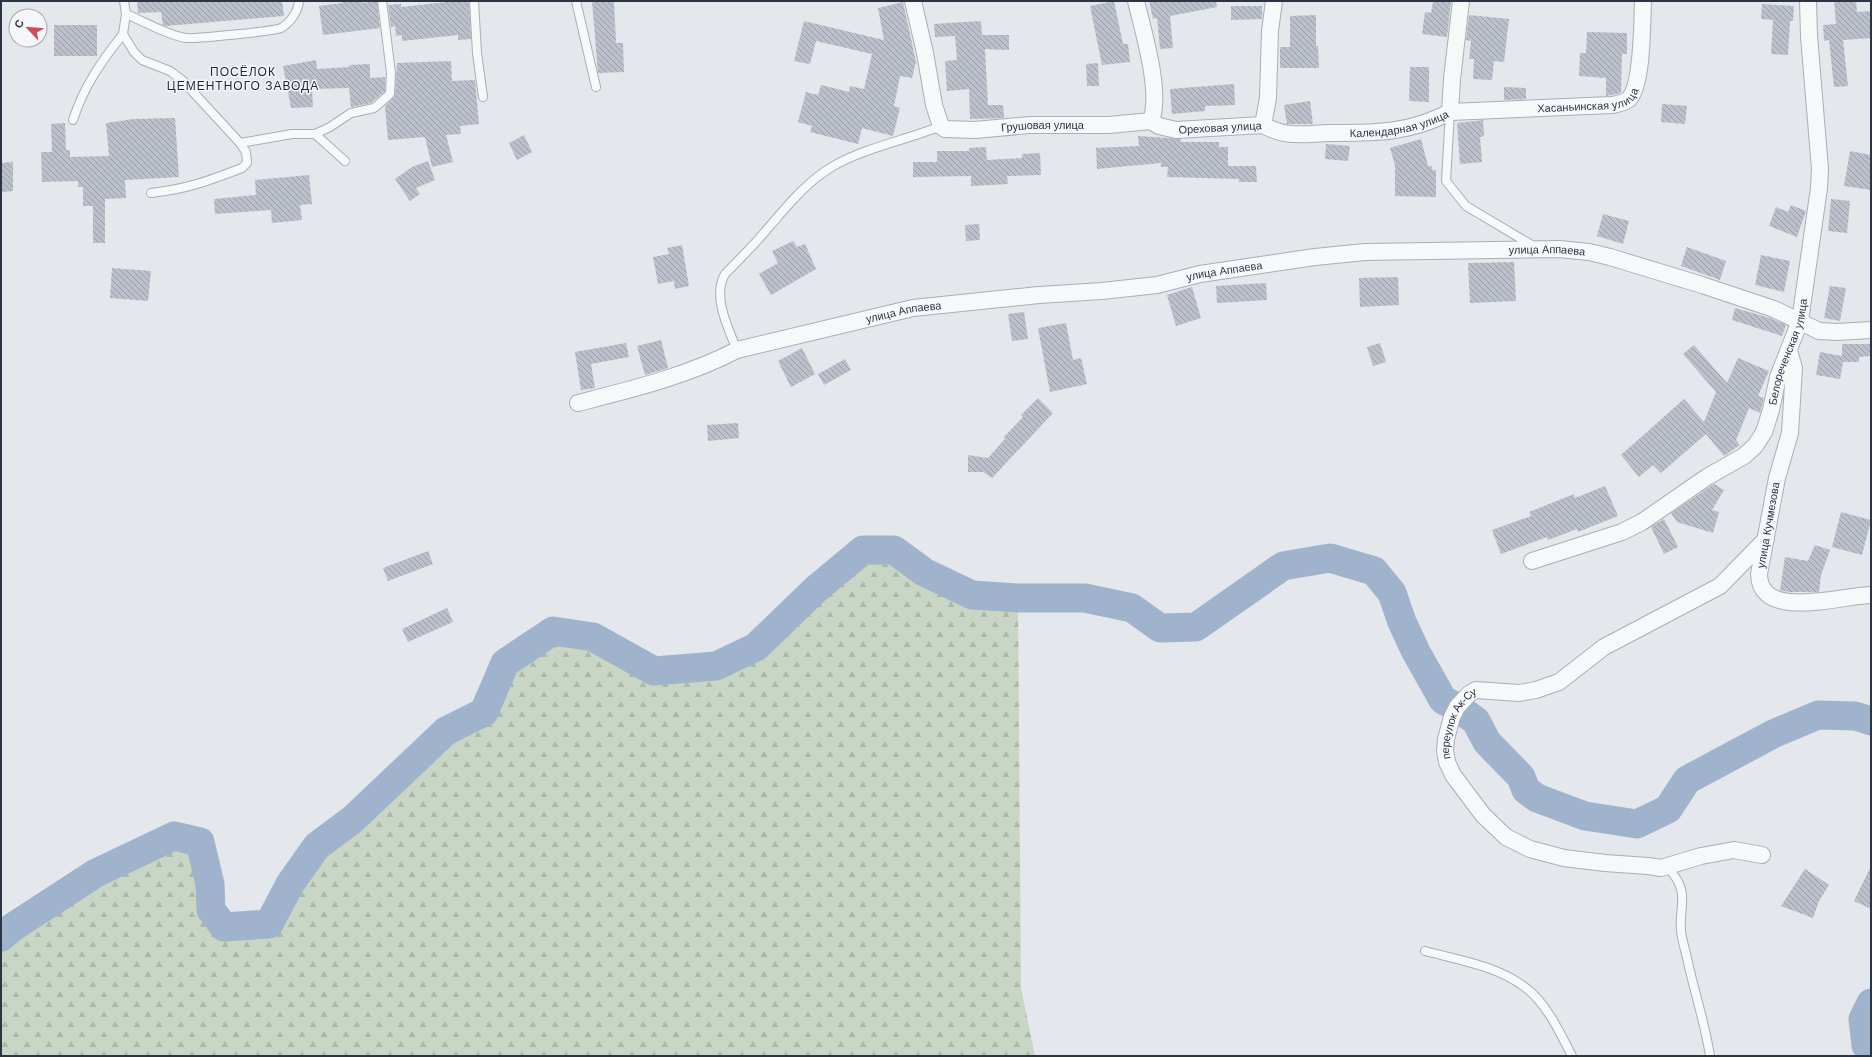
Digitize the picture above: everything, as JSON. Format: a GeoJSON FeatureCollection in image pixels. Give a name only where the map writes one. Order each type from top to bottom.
{"type":"FeatureCollection","features":[{"type":"Feature","properties":{"kind":"street"},"geometry":{"type":"LineString","coordinates":[[913,1],[934,104],[941,126]]}},
{"type":"Feature","properties":{"kind":"street"},"geometry":{"type":"LineString","coordinates":[[1136,1],[1151,69],[1155,98],[1155,111],[1151,121]]}},
{"type":"Feature","properties":{"kind":"street","name":"Ореховая улица"},"geometry":{"type":"LineString","coordinates":[[1151,121],[1164,128],[1176,130],[1263,125],[1268,98],[1270,31],[1274,1]]}},
{"type":"Feature","properties":{"kind":"street","name":"Календарная улица"},"geometry":{"type":"LineString","coordinates":[[1263,125],[1284,134],[1387,132],[1430,122],[1450,112],[1452,79],[1461,1]]}},
{"type":"Feature","properties":{"kind":"street","name":"Хасаньинская улица"},"geometry":{"type":"LineString","coordinates":[[1450,112],[1612,106],[1626,101],[1632,94],[1639,67],[1643,1]]}},
{"type":"Feature","properties":{"kind":"street","name":"Белореченская улица"},"geometry":{"type":"LineString","coordinates":[[1532,561],[1622,532],[1642,522],[1707,477],[1744,456],[1755,446],[1764,432],[1771,410],[1778,377],[1800,321],[1819,188],[1820,170],[1809,36],[1808,1]]}},
{"type":"Feature","properties":{"kind":"street","name":"Грушовая улица"},"geometry":{"type":"LineString","coordinates":[[941,126],[951,130],[975,130],[1030,125],[1109,125],[1151,121]]}},
{"type":"Feature","properties":{"kind":"street","name":"улица Аппаева"},"geometry":{"type":"LineString","coordinates":[[578,403],[683,374],[737,350],[913,308],[1039,296],[1102,292],[1157,285],[1200,274],[1315,257],[1365,252],[1559,249],[1582,251],[1610,257],[1774,308],[1819,331],[1837,332],[1871,330]]}},
{"type":"Feature","properties":{"kind":"street","name":"улица Кучмезова"},"geometry":{"type":"LineString","coordinates":[[1789,350],[1794,368],[1790,433],[1777,478],[1759,574],[1759,584],[1773,597],[1787,602],[1802,603],[1871,595]]}},
{"type":"Feature","properties":{"kind":"street","name":"переулок Ак-Су"},"geometry":{"type":"LineString","coordinates":[[1762,855],[1734,850],[1701,856],[1661,868],[1564,858],[1530,849],[1506,837],[1483,815],[1453,775],[1447,762],[1445,751],[1448,726],[1457,707],[1469,694],[1476,690],[1519,692],[1549,687],[1559,682],[1604,647],[1720,586],[1766,539]]}},
{"type":"Feature","properties":{"kind":"lane"},"geometry":{"type":"LineString","coordinates":[[73,120],[80,98],[86,87],[123,34],[126,14],[124,1]]}},
{"type":"Feature","properties":{"kind":"lane"},"geometry":{"type":"LineString","coordinates":[[126,14],[186,38],[215,37],[280,29],[289,22],[295,13],[299,1]]}},
{"type":"Feature","properties":{"kind":"lane"},"geometry":{"type":"LineString","coordinates":[[240,143],[292,134],[316,134],[330,127],[351,112],[374,108],[390,94],[391,73],[382,1]]}},
{"type":"Feature","properties":{"kind":"lane"},"geometry":{"type":"LineString","coordinates":[[474,1],[477,53],[483,97]]}},
{"type":"Feature","properties":{"kind":"lane"},"geometry":{"type":"LineString","coordinates":[[576,1],[596,87]]}},
{"type":"Feature","properties":{"kind":"lane"},"geometry":{"type":"LineString","coordinates":[[123,34],[127,43],[142,60],[170,71],[182,80],[240,143],[246,152],[246,163],[242,168],[199,185],[178,190],[151,192]]}},
{"type":"Feature","properties":{"kind":"lane"},"geometry":{"type":"LineString","coordinates":[[1450,112],[1446,181],[1466,206],[1540,250]]}},
{"type":"Feature","properties":{"kind":"lane"},"geometry":{"type":"LineString","coordinates":[[737,350],[722,304],[720,291],[721,282],[726,274],[768,229],[791,201],[818,176],[836,165],[892,142],[941,126]]}},
{"type":"Feature","properties":{"kind":"lane"},"geometry":{"type":"LineString","coordinates":[[316,134],[345,161]]}},
{"type":"Feature","properties":{"kind":"lane"},"geometry":{"type":"LineString","coordinates":[[1661,868],[1670,870],[1681,884],[1681,931],[1693,985],[1702,1016],[1710,1056]]}},
{"type":"Feature","properties":{"kind":"lane"},"geometry":{"type":"LineString","coordinates":[[1425,951],[1476,964],[1505,975],[1526,988],[1544,1008],[1572,1056]]}},
{"type":"Feature","properties":{"kind":"green space"},"geometry":{"type":"Polygon","coordinates":[[[863,550],[894,550],[924,572],[972,595],[1018,598],[1021,988],[1035,1056],[1,1056],[1,937],[13,927],[96,873],[174,836],[200,842],[210,884],[211,910],[224,926],[269,924],[290,884],[317,846],[353,820],[446,731],[484,712],[505,663],[553,631],[593,637],[654,671],[716,666],[756,647],[815,590],[863,550]]]}},
{"type":"Feature","properties":{"kind":"building"},"geometry":{"type":"Polygon","coordinates":[[[137,1],[282,1],[284,16],[166,26],[163,25],[161,12],[138,13],[137,1]]]}},
{"type":"Feature","properties":{"kind":"building"},"geometry":{"type":"Polygon","coordinates":[[[342,1],[362,1],[362,3],[377,1],[380,28],[323,35],[319,6],[342,3],[342,1]]]}},
{"type":"Feature","properties":{"kind":"building"},"geometry":{"type":"Polygon","coordinates":[[[469,1],[471,39],[458,40],[458,35],[402,41],[402,35],[396,36],[395,26],[391,27],[388,5],[401,4],[401,7],[469,1]]]}},
{"type":"Feature","properties":{"kind":"building"},"geometry":{"type":"Polygon","coordinates":[[[592,1],[614,1],[616,43],[623,43],[624,72],[598,73],[592,1]]]}},
{"type":"Feature","properties":{"kind":"building"},"geometry":{"type":"Polygon","coordinates":[[[1114,1],[1123,44],[1128,44],[1130,62],[1102,65],[1090,6],[1114,1]]]}},
{"type":"Feature","properties":{"kind":"building"},"geometry":{"type":"Polygon","coordinates":[[[1149,1],[1216,1],[1217,7],[1170,16],[1173,48],[1160,49],[1157,18],[1153,19],[1149,1]]]}},
{"type":"Feature","properties":{"kind":"building"},"geometry":{"type":"Polygon","coordinates":[[[1433,1],[1451,1],[1447,37],[1422,34],[1425,12],[1431,13],[1433,1]]]}},
{"type":"Feature","properties":{"kind":"building"},"geometry":{"type":"Polygon","coordinates":[[[1834,1],[1856,1],[1857,12],[1871,11],[1871,38],[1843,40],[1848,86],[1834,87],[1829,40],[1824,41],[1823,25],[1836,24],[1834,1]]]}},
{"type":"Feature","properties":{"kind":"building"},"geometry":{"type":"Polygon","coordinates":[[[903,2],[916,62],[912,78],[900,76],[894,106],[900,108],[893,136],[862,128],[858,144],[810,132],[812,126],[798,122],[806,92],[818,95],[821,85],[849,92],[850,86],[864,89],[872,54],[816,41],[810,64],[794,61],[804,21],[884,40],[878,8],[903,2]]]}},
{"type":"Feature","properties":{"kind":"building"},"geometry":{"type":"Polygon","coordinates":[[[1762,4],[1794,6],[1793,21],[1790,21],[1788,55],[1771,54],[1773,20],[1761,19],[1762,4]]]}},
{"type":"Feature","properties":{"kind":"building"},"geometry":{"type":"Polygon","coordinates":[[[1231,6],[1262,6],[1262,19],[1231,20],[1231,6]]]}},
{"type":"Feature","properties":{"kind":"building"},"geometry":{"type":"Polygon","coordinates":[[[1316,15],[1316,46],[1318,46],[1319,68],[1280,68],[1280,47],[1290,47],[1290,16],[1316,15]]]}},
{"type":"Feature","properties":{"kind":"building"},"geometry":{"type":"Polygon","coordinates":[[[1469,15],[1509,19],[1504,62],[1494,61],[1492,80],[1473,79],[1474,59],[1469,59],[1471,41],[1466,40],[1469,15]]]}},
{"type":"Feature","properties":{"kind":"building"},"geometry":{"type":"Polygon","coordinates":[[[981,21],[982,35],[1009,35],[1009,50],[985,49],[988,105],[1003,105],[1004,118],[970,119],[969,89],[947,91],[945,61],[957,60],[955,36],[935,37],[934,24],[981,21]]]}},
{"type":"Feature","properties":{"kind":"building"},"geometry":{"type":"Polygon","coordinates":[[[54,25],[97,25],[97,56],[54,56],[54,25]]]}},
{"type":"Feature","properties":{"kind":"building"},"geometry":{"type":"Polygon","coordinates":[[[1587,32],[1627,33],[1627,54],[1622,54],[1621,93],[1606,96],[1606,78],[1579,76],[1580,53],[1586,53],[1587,32]]]}},
{"type":"Feature","properties":{"kind":"building"},"geometry":{"type":"Polygon","coordinates":[[[316,60],[317,69],[370,64],[370,78],[385,77],[385,91],[371,103],[351,107],[349,88],[312,89],[313,107],[291,108],[283,66],[316,60]]]}},
{"type":"Feature","properties":{"kind":"building"},"geometry":{"type":"Polygon","coordinates":[[[451,61],[452,81],[475,80],[479,124],[460,126],[461,134],[446,135],[453,162],[432,167],[425,137],[388,140],[385,106],[395,96],[397,63],[451,61]]]}},
{"type":"Feature","properties":{"kind":"building"},"geometry":{"type":"Polygon","coordinates":[[[1098,63],[1099,86],[1087,86],[1086,64],[1098,63]]]}},
{"type":"Feature","properties":{"kind":"building"},"geometry":{"type":"Polygon","coordinates":[[[1410,67],[1429,67],[1429,102],[1409,101],[1410,67]]]}},
{"type":"Feature","properties":{"kind":"building"},"geometry":{"type":"Polygon","coordinates":[[[1234,84],[1235,105],[1205,106],[1205,111],[1172,114],[1170,89],[1234,84]]]}},
{"type":"Feature","properties":{"kind":"building"},"geometry":{"type":"Polygon","coordinates":[[[1504,87],[1526,88],[1526,99],[1504,100],[1504,87]]]}},
{"type":"Feature","properties":{"kind":"building"},"geometry":{"type":"Polygon","coordinates":[[[1310,101],[1313,124],[1287,124],[1284,105],[1310,101]]]}},
{"type":"Feature","properties":{"kind":"building"},"geometry":{"type":"Polygon","coordinates":[[[1662,104],[1687,106],[1685,124],[1661,122],[1662,104]]]}},
{"type":"Feature","properties":{"kind":"building"},"geometry":{"type":"Polygon","coordinates":[[[175,118],[179,177],[125,180],[126,198],[105,199],[105,243],[93,243],[93,206],[83,206],[83,187],[78,187],[78,181],[42,182],[41,152],[52,152],[51,124],[65,123],[66,150],[70,150],[70,157],[109,156],[106,123],[134,119],[175,118]]]}},
{"type":"Feature","properties":{"kind":"building"},"geometry":{"type":"Polygon","coordinates":[[[1483,120],[1484,136],[1480,137],[1482,162],[1460,164],[1457,123],[1483,120]]]}},
{"type":"Feature","properties":{"kind":"building"},"geometry":{"type":"Polygon","coordinates":[[[524,135],[532,152],[517,160],[509,143],[524,135]]]}},
{"type":"Feature","properties":{"kind":"building"},"geometry":{"type":"Polygon","coordinates":[[[1138,136],[1181,139],[1180,142],[1219,142],[1219,147],[1228,147],[1228,166],[1256,166],[1257,182],[1239,182],[1239,179],[1167,177],[1168,167],[1161,167],[1161,163],[1097,169],[1096,148],[1139,146],[1138,136]]]}},
{"type":"Feature","properties":{"kind":"building"},"geometry":{"type":"Polygon","coordinates":[[[1421,139],[1428,166],[1432,166],[1432,170],[1436,170],[1436,197],[1395,196],[1395,165],[1390,148],[1421,139]]]}},
{"type":"Feature","properties":{"kind":"building"},"geometry":{"type":"Polygon","coordinates":[[[1326,144],[1350,146],[1348,161],[1325,159],[1326,144]]]}},
{"type":"Feature","properties":{"kind":"building"},"geometry":{"type":"Polygon","coordinates":[[[986,147],[987,160],[1022,158],[1022,154],[1040,153],[1041,175],[1007,176],[1008,184],[971,186],[971,176],[913,177],[913,162],[937,162],[937,151],[969,151],[969,148],[986,147]]]}},
{"type":"Feature","properties":{"kind":"building"},"geometry":{"type":"Polygon","coordinates":[[[1850,151],[1871,155],[1871,190],[1844,186],[1850,151]]]}},
{"type":"Feature","properties":{"kind":"building"},"geometry":{"type":"Polygon","coordinates":[[[428,161],[435,180],[416,188],[420,194],[410,201],[395,179],[412,167],[428,161]]]}},
{"type":"Feature","properties":{"kind":"building"},"geometry":{"type":"Polygon","coordinates":[[[13,162],[13,191],[1,192],[1,163],[13,162]]]}},
{"type":"Feature","properties":{"kind":"building"},"geometry":{"type":"Polygon","coordinates":[[[309,175],[312,204],[300,205],[302,220],[272,223],[271,210],[215,214],[214,199],[256,195],[255,180],[309,175]]]}},
{"type":"Feature","properties":{"kind":"building"},"geometry":{"type":"Polygon","coordinates":[[[1831,199],[1850,201],[1847,233],[1828,231],[1831,199]]]}},
{"type":"Feature","properties":{"kind":"building"},"geometry":{"type":"Polygon","coordinates":[[[1791,205],[1806,211],[1797,237],[1769,226],[1776,207],[1788,212],[1791,205]]]}},
{"type":"Feature","properties":{"kind":"building"},"geometry":{"type":"Polygon","coordinates":[[[1603,214],[1629,221],[1623,244],[1597,236],[1603,214]]]}},
{"type":"Feature","properties":{"kind":"building"},"geometry":{"type":"Polygon","coordinates":[[[979,224],[980,240],[966,241],[965,225],[979,224]]]}},
{"type":"Feature","properties":{"kind":"building"},"geometry":{"type":"Polygon","coordinates":[[[793,241],[797,247],[805,244],[816,269],[771,295],[759,274],[778,263],[772,251],[793,241]]]}},
{"type":"Feature","properties":{"kind":"building"},"geometry":{"type":"Polygon","coordinates":[[[682,245],[689,286],[675,289],[674,281],[658,284],[653,257],[669,254],[667,248],[682,245]]]}},
{"type":"Feature","properties":{"kind":"building"},"geometry":{"type":"Polygon","coordinates":[[[1687,247],[1726,261],[1720,280],[1681,266],[1687,247]]]}},
{"type":"Feature","properties":{"kind":"building"},"geometry":{"type":"Polygon","coordinates":[[[1761,255],[1790,261],[1784,292],[1755,285],[1761,255]]]}},
{"type":"Feature","properties":{"kind":"building"},"geometry":{"type":"Polygon","coordinates":[[[1514,262],[1516,301],[1470,303],[1468,263],[1514,262]]]}},
{"type":"Feature","properties":{"kind":"building"},"geometry":{"type":"Polygon","coordinates":[[[112,268],[151,271],[148,301],[110,298],[112,268]]]}},
{"type":"Feature","properties":{"kind":"building"},"geometry":{"type":"Polygon","coordinates":[[[1398,277],[1399,305],[1360,307],[1359,278],[1398,277]]]}},
{"type":"Feature","properties":{"kind":"building"},"geometry":{"type":"Polygon","coordinates":[[[1266,283],[1267,300],[1217,303],[1216,286],[1266,283]]]}},
{"type":"Feature","properties":{"kind":"building"},"geometry":{"type":"Polygon","coordinates":[[[1830,286],[1846,288],[1840,321],[1824,318],[1830,286]]]}},
{"type":"Feature","properties":{"kind":"building"},"geometry":{"type":"Polygon","coordinates":[[[1192,287],[1201,318],[1176,326],[1167,295],[1192,287]]]}},
{"type":"Feature","properties":{"kind":"building"},"geometry":{"type":"Polygon","coordinates":[[[1735,308],[1770,318],[1786,325],[1782,336],[1732,320],[1735,308]]]}},
{"type":"Feature","properties":{"kind":"building"},"geometry":{"type":"Polygon","coordinates":[[[1024,312],[1028,339],[1012,341],[1008,314],[1024,312]]]}},
{"type":"Feature","properties":{"kind":"building"},"geometry":{"type":"Polygon","coordinates":[[[1066,323],[1073,360],[1081,358],[1087,384],[1050,392],[1038,328],[1066,323]]]}},
{"type":"Feature","properties":{"kind":"building"},"geometry":{"type":"Polygon","coordinates":[[[661,340],[668,368],[645,375],[637,346],[661,340]]]}},
{"type":"Feature","properties":{"kind":"building"},"geometry":{"type":"Polygon","coordinates":[[[626,343],[629,357],[591,364],[595,388],[581,390],[575,352],[626,343]]]}},
{"type":"Feature","properties":{"kind":"building"},"geometry":{"type":"Polygon","coordinates":[[[1380,343],[1386,362],[1373,366],[1367,347],[1380,343]]]}},
{"type":"Feature","properties":{"kind":"building"},"geometry":{"type":"Polygon","coordinates":[[[1842,344],[1870,344],[1870,356],[1859,357],[1859,362],[1843,362],[1840,379],[1816,375],[1820,352],[1842,356],[1842,344]]]}},
{"type":"Feature","properties":{"kind":"building"},"geometry":{"type":"Polygon","coordinates":[[[1694,345],[1727,383],[1738,358],[1769,371],[1758,396],[1764,398],[1760,413],[1749,408],[1736,440],[1740,445],[1724,456],[1706,434],[1661,473],[1653,465],[1639,477],[1621,455],[1684,399],[1704,422],[1716,392],[1683,354],[1694,345]]]}},
{"type":"Feature","properties":{"kind":"building"},"geometry":{"type":"Polygon","coordinates":[[[802,348],[815,374],[791,387],[778,361],[802,348]]]}},
{"type":"Feature","properties":{"kind":"building"},"geometry":{"type":"Polygon","coordinates":[[[845,359],[851,370],[824,385],[818,374],[845,359]]]}},
{"type":"Feature","properties":{"kind":"building"},"geometry":{"type":"Polygon","coordinates":[[[1038,398],[1053,413],[992,478],[983,472],[968,472],[968,455],[988,458],[1005,439],[1004,437],[1023,417],[1021,415],[1038,398]]]}},
{"type":"Feature","properties":{"kind":"building"},"geometry":{"type":"Polygon","coordinates":[[[738,423],[739,438],[708,441],[707,425],[738,423]]]}},
{"type":"Feature","properties":{"kind":"building"},"geometry":{"type":"Polygon","coordinates":[[[1714,484],[1724,490],[1712,510],[1719,512],[1713,533],[1677,522],[1671,513],[1714,484]]]}},
{"type":"Feature","properties":{"kind":"building"},"geometry":{"type":"Polygon","coordinates":[[[1605,486],[1618,516],[1578,532],[1577,529],[1548,540],[1547,537],[1501,554],[1492,530],[1531,516],[1529,512],[1574,494],[1575,498],[1605,486]]]}},
{"type":"Feature","properties":{"kind":"building"},"geometry":{"type":"Polygon","coordinates":[[[1841,512],[1871,520],[1862,555],[1832,547],[1841,512]]]}},
{"type":"Feature","properties":{"kind":"building"},"geometry":{"type":"Polygon","coordinates":[[[1664,519],[1678,547],[1664,554],[1651,527],[1664,519]]]}},
{"type":"Feature","properties":{"kind":"building"},"geometry":{"type":"Polygon","coordinates":[[[1815,545],[1830,550],[1821,575],[1819,592],[1789,592],[1780,590],[1785,557],[1808,561],[1815,545]]]}},
{"type":"Feature","properties":{"kind":"building"},"geometry":{"type":"Polygon","coordinates":[[[428,551],[433,564],[388,581],[383,568],[428,551]]]}},
{"type":"Feature","properties":{"kind":"building"},"geometry":{"type":"Polygon","coordinates":[[[447,608],[453,622],[408,642],[402,629],[447,608]]]}},
{"type":"Feature","properties":{"kind":"building"},"geometry":{"type":"Polygon","coordinates":[[[1871,866],[1871,909],[1854,901],[1871,866]]]}},
{"type":"Feature","properties":{"kind":"building"},"geometry":{"type":"Polygon","coordinates":[[[1805,869],[1829,885],[1819,901],[1813,918],[1781,906],[1805,869]]]}},
{"type":"Feature","properties":{"kind":"waterway"},"geometry":{"type":"LineString","coordinates":[[1,937],[13,927],[96,873],[174,836],[200,842],[210,884],[211,910],[224,927],[269,924],[290,884],[317,846],[352,820],[446,731],[484,712],[505,663],[553,631],[593,637],[654,671],[716,666],[756,647],[815,590],[863,550],[894,550],[924,572],[972,595],[1018,598],[1085,598],[1132,608],[1160,628],[1196,627],[1283,566],[1330,558],[1374,571],[1392,593],[1402,622],[1416,652],[1443,700],[1457,707],[1476,721],[1487,742],[1521,777],[1526,790],[1537,798],[1585,816],[1637,824],[1668,809],[1687,780],[1773,734],[1818,715],[1855,716],[1871,721]]}},
{"type":"Feature","properties":{"kind":"waterway"},"geometry":{"type":"LineString","coordinates":[[1871,1003],[1863,1019],[1866,1045],[1871,1047]]}},
{"type":"Feature","properties":{"kind":"district","name":"ПОСЁЛОК ЦЕМЕНТНОГО ЗАВОДА"},"geometry":{"type":"Point","coordinates":[243,79]}}]}
